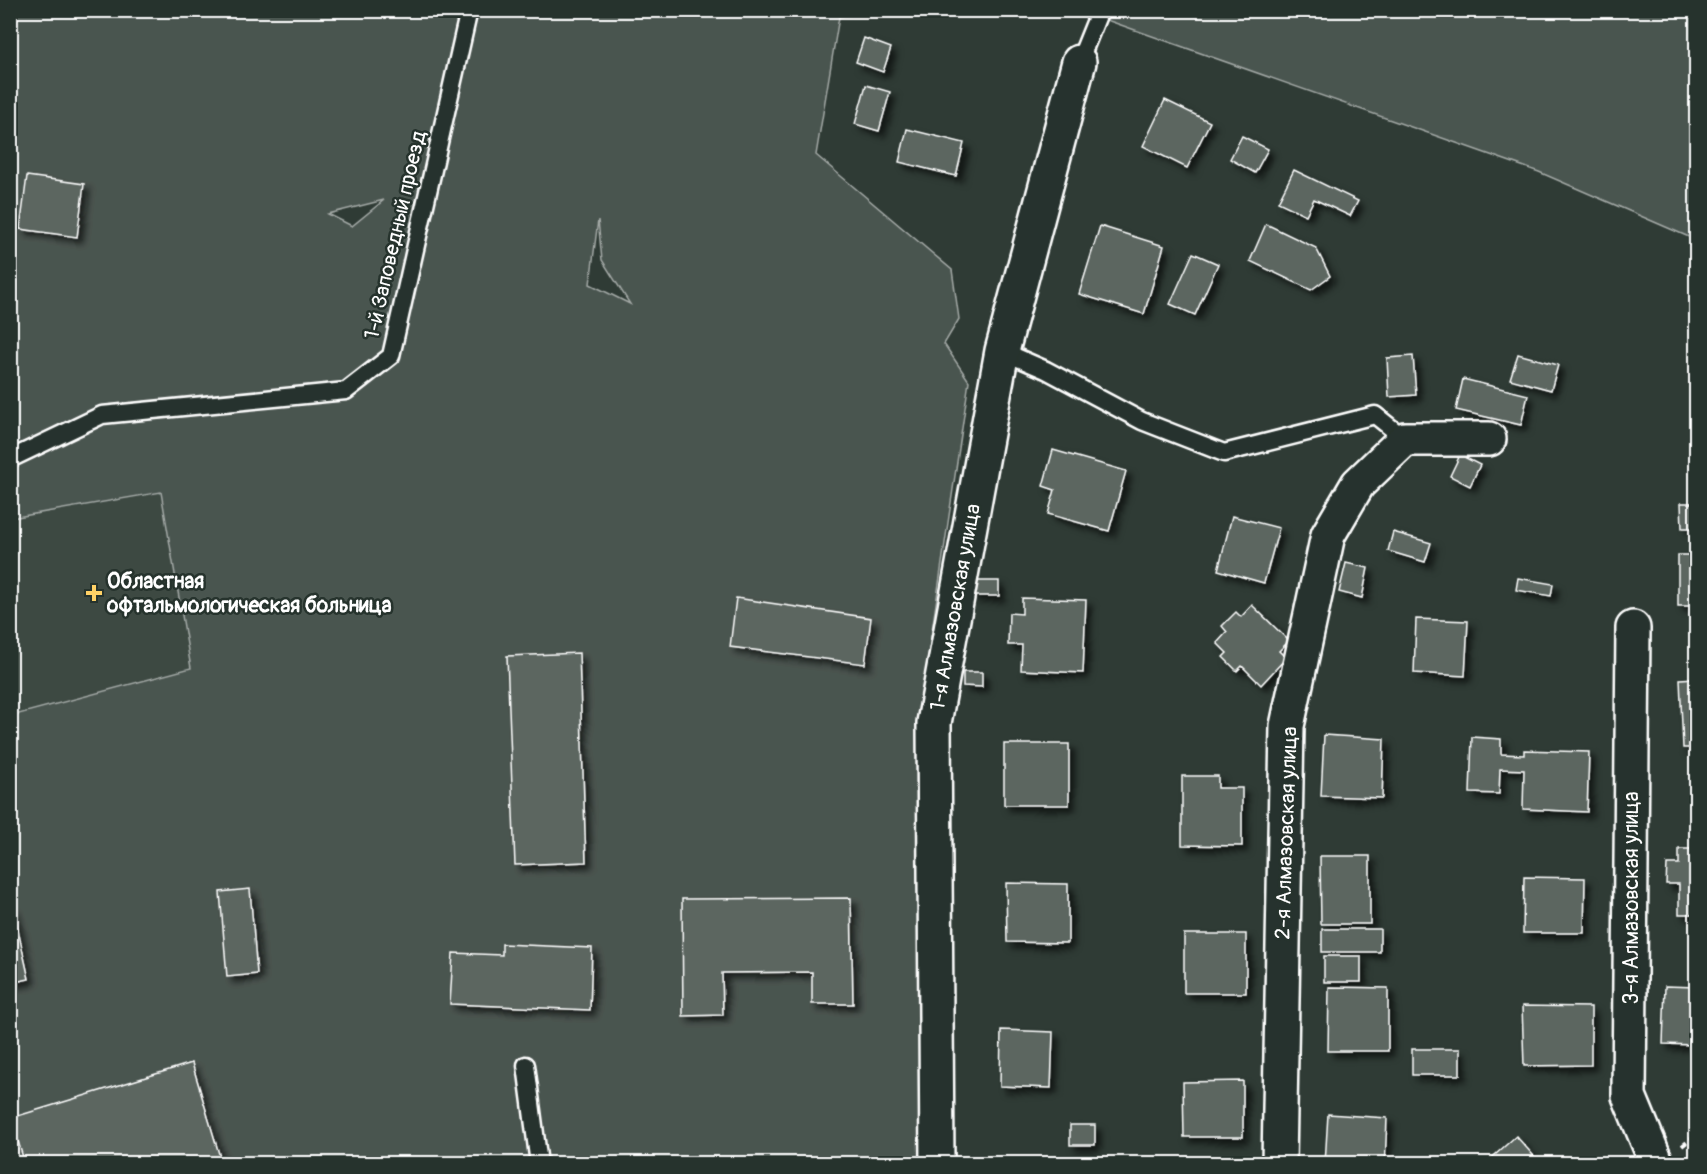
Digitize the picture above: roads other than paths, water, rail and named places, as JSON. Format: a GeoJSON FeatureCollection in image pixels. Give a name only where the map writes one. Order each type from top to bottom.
{"type":"FeatureCollection","features":[{"type":"Feature","properties":{"kind":"street","name":"1-я Алмазовская улица"},"geometry":{"type":"LineString","coordinates":[[937,1164],[934,723],[1002,351],[1079,62]]}},
{"type":"Feature","properties":{"kind":"street"},"geometry":{"type":"LineString","coordinates":[[1405,439],[1489,439]]}},
{"type":"Feature","properties":{"kind":"street","name":"2-я Алмазовская улица"},"geometry":{"type":"LineString","coordinates":[[1279,1164],[1287,726],[1328,535],[1358,484],[1405,439]]}},
{"type":"Feature","properties":{"kind":"street","name":"3-я Алмазовская улица"},"geometry":{"type":"LineString","coordinates":[[1633,628],[1629,1096],[1657,1164]]}},
{"type":"Feature","properties":{"kind":"lane","name":"1-й Заповедный проезд"},"geometry":{"type":"LineString","coordinates":[[10,459],[102,415],[346,391],[391,356],[469,10]]}},
{"type":"Feature","properties":{"kind":"lane"},"geometry":{"type":"LineString","coordinates":[[1079,62],[1100,10]]}},
{"type":"Feature","properties":{"kind":"lane"},"geometry":{"type":"LineString","coordinates":[[1002,351],[1046,370],[1142,421],[1224,453],[1375,415],[1405,439]]}},
{"type":"Feature","properties":{"kind":"lane"},"geometry":{"type":"LineString","coordinates":[[526,1065],[539,1164]]}},
{"type":"Feature","properties":{"kind":"place","name":"Областная офтальмологическая больница"},"geometry":{"type":"Point","coordinates":[94,593]}}]}
